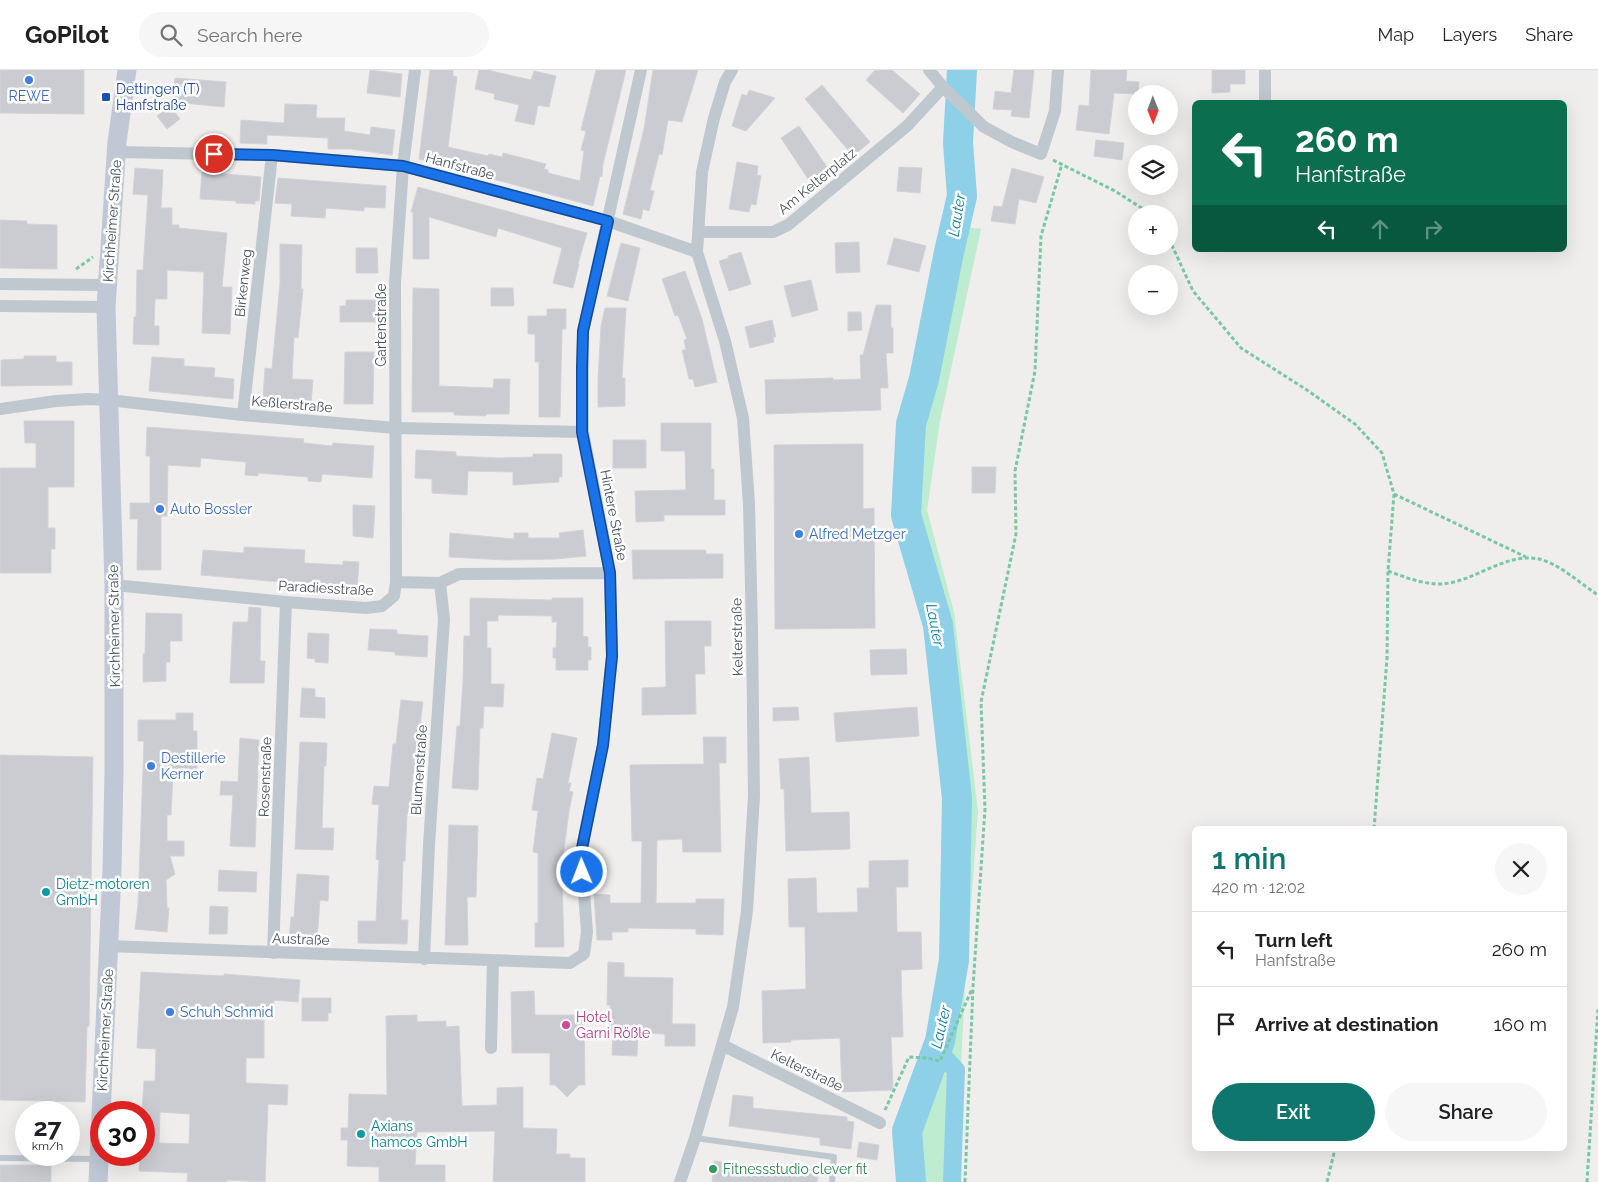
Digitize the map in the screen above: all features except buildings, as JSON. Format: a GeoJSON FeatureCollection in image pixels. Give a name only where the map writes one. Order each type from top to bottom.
{"type":"FeatureCollection","features":[{"type":"Feature","properties":{"kind":"street","name":"Kirchheimer Straße"},"geometry":{"type":"LineString","coordinates":[[101,1101],[114,773],[114,585],[106,307],[117,152],[127,70]]}},
{"type":"Feature","properties":{"kind":"street","name":"Gartenstraße"},"geometry":{"type":"LineString","coordinates":[[396,582],[395,284],[403,166],[415,70]]}},
{"type":"Feature","properties":{"kind":"street","name":"Hintere Straße"},"geometry":{"type":"LineString","coordinates":[[570,963],[584,954],[587,932],[581,853],[603,745],[612,656],[610,573],[582,432],[583,331],[641,70]]}},
{"type":"Feature","properties":{"kind":"street"},"geometry":{"type":"LineString","coordinates":[[699,232],[702,172],[714,118],[725,82],[732,70]]}},
{"type":"Feature","properties":{"kind":"street"},"geometry":{"type":"LineString","coordinates":[[929,70],[943,87],[984,127],[1012,142],[1041,154],[1055,111],[1058,70]]}},
{"type":"Feature","properties":{"kind":"street"},"geometry":{"type":"LineString","coordinates":[[1265,70],[1265,100]]}},
{"type":"Feature","properties":{"kind":"street","name":"Am Kelterplatz"},"geometry":{"type":"LineString","coordinates":[[699,232],[773,232],[788,225],[907,126],[943,87]]}},
{"type":"Feature","properties":{"kind":"street","name":"Hanfstraße"},"geometry":{"type":"LineString","coordinates":[[117,152],[272,155],[403,166],[608,221],[697,252]]}},
{"type":"Feature","properties":{"kind":"street","name":"Birkenweg"},"geometry":{"type":"LineString","coordinates":[[243,415],[272,155]]}},
{"type":"Feature","properties":{"kind":"street","name":"Kelterstraße"},"geometry":{"type":"LineString","coordinates":[[680,1182],[695,1138],[733,1007],[747,911],[754,796],[749,504],[743,418],[725,341],[697,252],[699,232]]}},
{"type":"Feature","properties":{"kind":"street"},"geometry":{"type":"LineString","coordinates":[[0,284],[107,285]]}},
{"type":"Feature","properties":{"kind":"street"},"geometry":{"type":"LineString","coordinates":[[0,306],[106,307]]}},
{"type":"Feature","properties":{"kind":"street","name":"Keßlerstraße"},"geometry":{"type":"LineString","coordinates":[[0,409],[56,401],[88,399],[396,428],[582,432]]}},
{"type":"Feature","properties":{"kind":"street"},"geometry":{"type":"LineString","coordinates":[[396,582],[440,583],[459,574],[610,573]]}},
{"type":"Feature","properties":{"kind":"street","name":"Paradiesstraße"},"geometry":{"type":"LineString","coordinates":[[114,585],[366,608],[382,606],[394,596],[396,582]]}},
{"type":"Feature","properties":{"kind":"street","name":"Blumenstraße"},"geometry":{"type":"LineString","coordinates":[[424,959],[429,845],[444,619],[440,583]]}},
{"type":"Feature","properties":{"kind":"street","name":"Rosenstraße"},"geometry":{"type":"LineString","coordinates":[[273,953],[286,602]]}},
{"type":"Feature","properties":{"kind":"street","name":"Austraße"},"geometry":{"type":"LineString","coordinates":[[108,946],[570,963]]}},
{"type":"Feature","properties":{"kind":"street"},"geometry":{"type":"LineString","coordinates":[[491,1048],[493,961]]}},
{"type":"Feature","properties":{"kind":"street","name":"Kelterstraße"},"geometry":{"type":"LineString","coordinates":[[722,1045],[880,1123]]}},
{"type":"Feature","properties":{"kind":"street","name":"Kirchheimer Straße"},"geometry":{"type":"LineString","coordinates":[[98,1182],[99,1166]]}},
{"type":"Feature","properties":{"kind":"lane"},"geometry":{"type":"LineString","coordinates":[[695,1138],[834,1157],[832,1182]]}},
{"type":"Feature","properties":{"kind":"lane"},"geometry":{"type":"LineString","coordinates":[[0,1158],[90,1159]]}},
{"type":"Feature","properties":{"kind":"path"},"geometry":{"type":"LineString","coordinates":[[1041,154],[1114,191],[1137,205]]}},
{"type":"Feature","properties":{"kind":"path"},"geometry":{"type":"LineString","coordinates":[[965,1182],[973,987],[985,809],[982,702],[1016,534],[1015,471],[1035,371],[1041,236],[1062,164]]}},
{"type":"Feature","properties":{"kind":"path"},"geometry":{"type":"LineString","coordinates":[[1177,255],[1194,292],[1241,348],[1307,390],[1355,424],[1382,453],[1394,494],[1388,571],[1387,658],[1374,826]]}},
{"type":"Feature","properties":{"kind":"path"},"geometry":{"type":"LineString","coordinates":[[1394,494],[1526,557],[1541,559],[1556,566],[1598,595]]}},
{"type":"Feature","properties":{"kind":"path"},"geometry":{"type":"LineString","coordinates":[[1388,571],[1418,581],[1441,584],[1471,577],[1508,561],[1526,557]]}},
{"type":"Feature","properties":{"kind":"path"},"geometry":{"type":"LineString","coordinates":[[880,1123],[909,1057],[940,1061],[973,987]]}},
{"type":"Feature","properties":{"kind":"path"},"geometry":{"type":"LineString","coordinates":[[1587,1182],[1598,1008]]}},
{"type":"Feature","properties":{"kind":"path"},"geometry":{"type":"LineString","coordinates":[[1327,1182],[1335,1151]]}},
{"type":"Feature","properties":{"kind":"green space"},"geometry":{"type":"Polygon","coordinates":[[[947,225],[981,229],[940,421],[927,510],[954,612],[978,811],[965,987],[955,1182],[905,1182],[901,1130],[934,1038],[947,959],[949,797],[930,626],[897,514],[901,424],[947,225]]]}},
{"type":"Feature","properties":{"kind":"waterway","name":"Lauter"},"geometry":{"type":"LineString","coordinates":[[911,1182],[907,1131],[940,1041],[954,960],[957,798],[938,625],[906,515],[911,424],[924,379],[962,196],[958,143],[962,70]]}},
{"type":"Feature","properties":{"kind":"waterway"},"geometry":{"type":"LineString","coordinates":[[940,1041],[942,1055],[956,1070],[952,1182]]}},
{"type":"Feature","properties":{"kind":"place","name":"REWE"},"geometry":{"type":"Point","coordinates":[29,80]}},
{"type":"Feature","properties":{"kind":"place","name":"Dettingen (T) Hanfstraße"},"geometry":{"type":"Point","coordinates":[106,97]}},
{"type":"Feature","properties":{"kind":"place","name":"Auto Bossler"},"geometry":{"type":"Point","coordinates":[160,509]}},
{"type":"Feature","properties":{"kind":"place","name":"Alfred Metzger"},"geometry":{"type":"Point","coordinates":[799,534]}},
{"type":"Feature","properties":{"kind":"place","name":"Destillerie Kerner"},"geometry":{"type":"Point","coordinates":[151,766]}},
{"type":"Feature","properties":{"kind":"place","name":"Dietz‐motoren GmbH"},"geometry":{"type":"Point","coordinates":[46,892]}},
{"type":"Feature","properties":{"kind":"place","name":"Schuh Schmid"},"geometry":{"type":"Point","coordinates":[170,1012]}},
{"type":"Feature","properties":{"kind":"place","name":"Hotel Garni Rößle"},"geometry":{"type":"Point","coordinates":[566,1025]}},
{"type":"Feature","properties":{"kind":"place","name":"Axians hamcos GmbH"},"geometry":{"type":"Point","coordinates":[361,1134]}},
{"type":"Feature","properties":{"kind":"place","name":"Fitnessstudio clever fit"},"geometry":{"type":"Point","coordinates":[713,1169]}},
{"type":"Feature","properties":{"kind":"route"},"geometry":{"type":"LineString","coordinates":[[214,154],[272,155],[403,166],[608,221],[583,331],[582,432],[610,573],[612,656],[603,745],[581,853],[582,872]]}}]}
